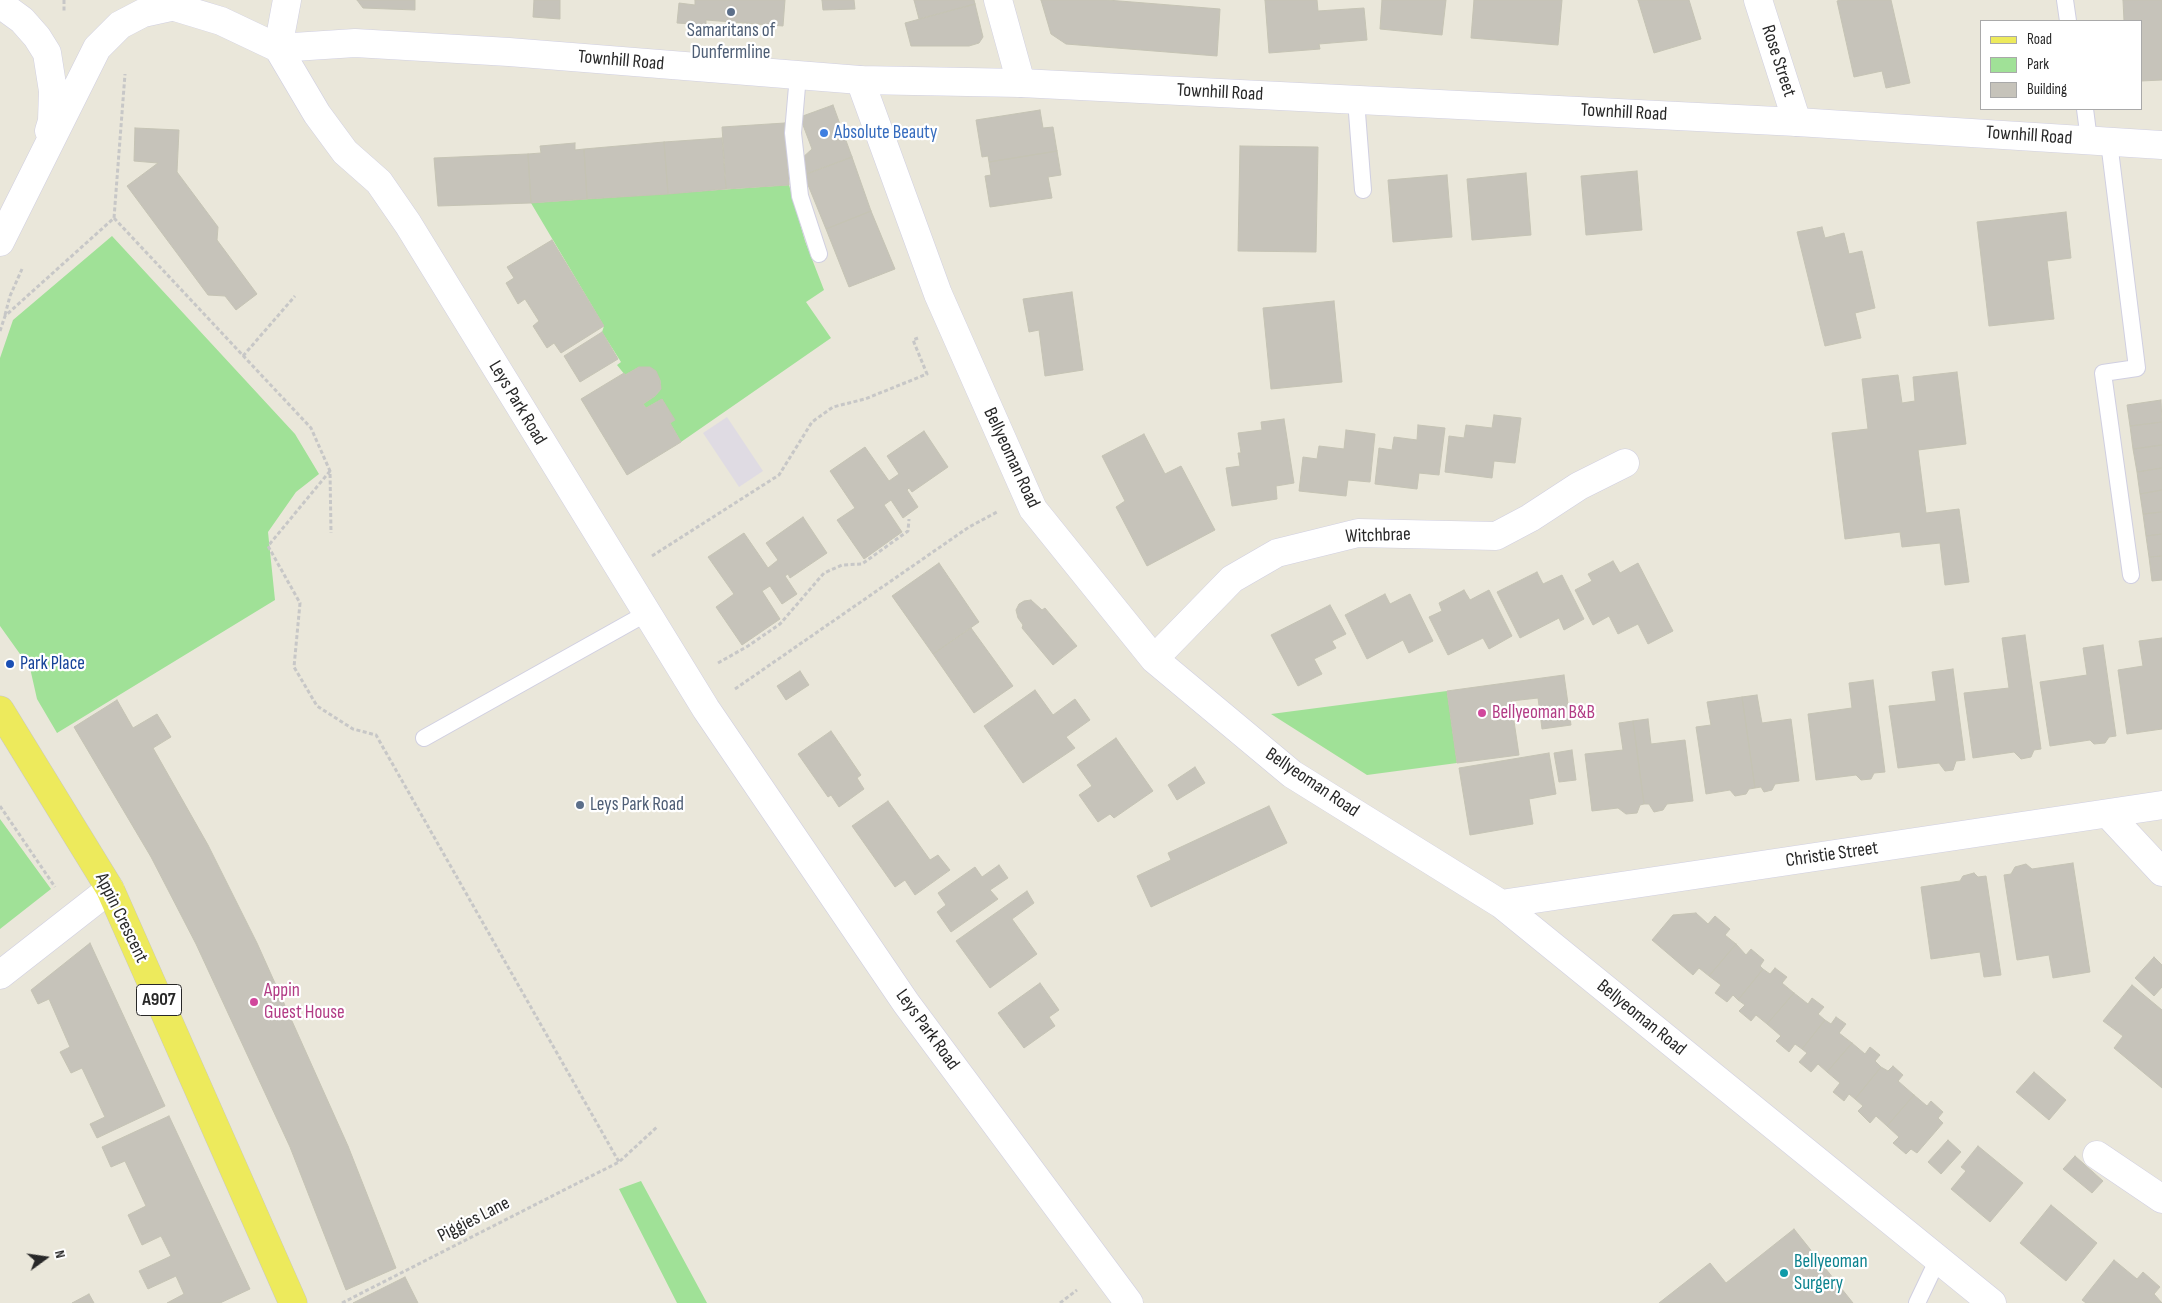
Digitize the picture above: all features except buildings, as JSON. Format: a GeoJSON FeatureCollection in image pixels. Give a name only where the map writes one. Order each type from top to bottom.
{"type":"FeatureCollection","features":[{"type":"Feature","properties":{"kind":"main road","name":"Appin Crescent"},"geometry":{"type":"LineString","coordinates":[[0,710],[110,889],[292,1303]]}},
{"type":"Feature","properties":{"kind":"street"},"geometry":{"type":"LineString","coordinates":[[0,242],[97,48],[120,25],[164,3],[222,21],[278,48],[287,0]]}},
{"type":"Feature","properties":{"kind":"street"},"geometry":{"type":"LineString","coordinates":[[998,0],[1021,83]]}},
{"type":"Feature","properties":{"kind":"street","name":"Rose Street"},"geometry":{"type":"LineString","coordinates":[[1758,0],[1798,122]]}},
{"type":"Feature","properties":{"kind":"street"},"geometry":{"type":"LineString","coordinates":[[0,4],[22,20],[37,37],[47,53],[53,91],[52,121],[44,152]]}},
{"type":"Feature","properties":{"kind":"street","name":"Townhill Road"},"geometry":{"type":"LineString","coordinates":[[278,48],[355,43],[509,52],[860,80],[1021,83],[1798,122],[2162,145]]}},
{"type":"Feature","properties":{"kind":"street","name":"Leys Park Road"},"geometry":{"type":"LineString","coordinates":[[278,48],[317,114],[345,152],[379,182],[408,224],[706,709],[906,1002],[1129,1303]]}},
{"type":"Feature","properties":{"kind":"street","name":"Bellyeoman Road"},"geometry":{"type":"LineString","coordinates":[[860,80],[938,294],[1033,509],[1154,659],[1292,774],[1501,904],[1992,1303]]}},
{"type":"Feature","properties":{"kind":"street","name":"Witchbrae"},"geometry":{"type":"LineString","coordinates":[[1154,659],[1232,579],[1277,553],[1358,533],[1496,536],[1530,518],[1579,486],[1625,464]]}},
{"type":"Feature","properties":{"kind":"street","name":"Christie Street"},"geometry":{"type":"LineString","coordinates":[[1501,904],[2162,805]]}},
{"type":"Feature","properties":{"kind":"street"},"geometry":{"type":"LineString","coordinates":[[2108,814],[2162,872]]}},
{"type":"Feature","properties":{"kind":"street"},"geometry":{"type":"LineString","coordinates":[[0,975],[110,889]]}},
{"type":"Feature","properties":{"kind":"street"},"geometry":{"type":"LineString","coordinates":[[2097,1155],[2162,1199]]}},
{"type":"Feature","properties":{"kind":"lane"},"geometry":{"type":"LineString","coordinates":[[2065,0],[2068,20]]}},
{"type":"Feature","properties":{"kind":"lane"},"geometry":{"type":"LineString","coordinates":[[798,75],[793,133],[800,196],[819,254]]}},
{"type":"Feature","properties":{"kind":"lane"},"geometry":{"type":"LineString","coordinates":[[1356,100],[1362,190]]}},
{"type":"Feature","properties":{"kind":"lane"},"geometry":{"type":"LineString","coordinates":[[2085,110],[2099,141],[2137,368],[2103,373],[2131,575]]}},
{"type":"Feature","properties":{"kind":"lane"},"geometry":{"type":"LineString","coordinates":[[424,738],[647,613]]}},
{"type":"Feature","properties":{"kind":"lane"},"geometry":{"type":"LineString","coordinates":[[1917,1303],[1938,1259]]}},
{"type":"Feature","properties":{"kind":"path"},"geometry":{"type":"LineString","coordinates":[[0,331],[5,316],[114,218],[126,66]]}},
{"type":"Feature","properties":{"kind":"path"},"geometry":{"type":"LineString","coordinates":[[114,218],[311,428],[330,471],[331,533]]}},
{"type":"Feature","properties":{"kind":"path"},"geometry":{"type":"LineString","coordinates":[[243,356],[295,296]]}},
{"type":"Feature","properties":{"kind":"path"},"geometry":{"type":"LineString","coordinates":[[623,574],[779,476],[812,422],[833,407],[865,399],[926,374],[912,340]]}},
{"type":"Feature","properties":{"kind":"path"},"geometry":{"type":"LineString","coordinates":[[330,471],[268,546],[300,603],[294,667],[318,706],[353,730],[376,735],[619,1162]]}},
{"type":"Feature","properties":{"kind":"path"},"geometry":{"type":"LineString","coordinates":[[706,709],[969,527],[992,515]]}},
{"type":"Feature","properties":{"kind":"path"},"geometry":{"type":"LineString","coordinates":[[687,680],[748,646],[780,624],[824,573],[842,565],[862,564],[908,530],[909,518]]}},
{"type":"Feature","properties":{"kind":"path"},"geometry":{"type":"LineString","coordinates":[[0,806],[75,916]]}},
{"type":"Feature","properties":{"kind":"path","name":"Piggies Lane"},"geometry":{"type":"LineString","coordinates":[[342,1303],[619,1162],[657,1127]]}},
{"type":"Feature","properties":{"kind":"path"},"geometry":{"type":"LineString","coordinates":[[1060,1303],[1083,1286]]}},
{"type":"Feature","properties":{"kind":"shaded area"},"geometry":{"type":"Polygon","coordinates":[[[727,417],[763,471],[739,487],[703,433],[727,417]]]}},
{"type":"Feature","properties":{"kind":"green space"},"geometry":{"type":"Polygon","coordinates":[[[789,185],[805,241],[824,290],[806,302],[831,338],[681,442],[670,423],[674,420],[662,399],[646,408],[643,404],[655,396],[661,389],[660,380],[656,372],[649,367],[639,367],[625,375],[617,365],[621,362],[602,332],[604,326],[531,203],[789,185]]]}},
{"type":"Feature","properties":{"kind":"green space"},"geometry":{"type":"Polygon","coordinates":[[[112,236],[295,434],[319,474],[296,492],[268,532],[275,600],[57,733],[37,699],[30,668],[0,626],[0,358],[13,320],[112,236]]]}},
{"type":"Feature","properties":{"kind":"green space"},"geometry":{"type":"Polygon","coordinates":[[[1447,691],[1457,763],[1367,775],[1271,714],[1447,691]]]}},
{"type":"Feature","properties":{"kind":"green space"},"geometry":{"type":"Polygon","coordinates":[[[0,819],[51,889],[0,929],[0,819]]]}},
{"type":"Feature","properties":{"kind":"green space"},"geometry":{"type":"Polygon","coordinates":[[[641,1181],[707,1303],[677,1303],[619,1189],[641,1181]]]}},
{"type":"Feature","properties":{"kind":"place","name":"Samaritans of Dunfermline"},"geometry":{"type":"Point","coordinates":[731,12]}},
{"type":"Feature","properties":{"kind":"place","name":"Absolute Beauty"},"geometry":{"type":"Point","coordinates":[824,133]}},
{"type":"Feature","properties":{"kind":"place","name":"Park Place"},"geometry":{"type":"Point","coordinates":[10,664]}},
{"type":"Feature","properties":{"kind":"place","name":"Bellyeoman B&B"},"geometry":{"type":"Point","coordinates":[1482,713]}},
{"type":"Feature","properties":{"kind":"place","name":"Leys Park Road"},"geometry":{"type":"Point","coordinates":[580,805]}},
{"type":"Feature","properties":{"kind":"place","name":"Appin Guest House"},"geometry":{"type":"Point","coordinates":[254,1002]}},
{"type":"Feature","properties":{"kind":"place","name":"Bellyeoman Surgery"},"geometry":{"type":"Point","coordinates":[1784,1273]}}]}
